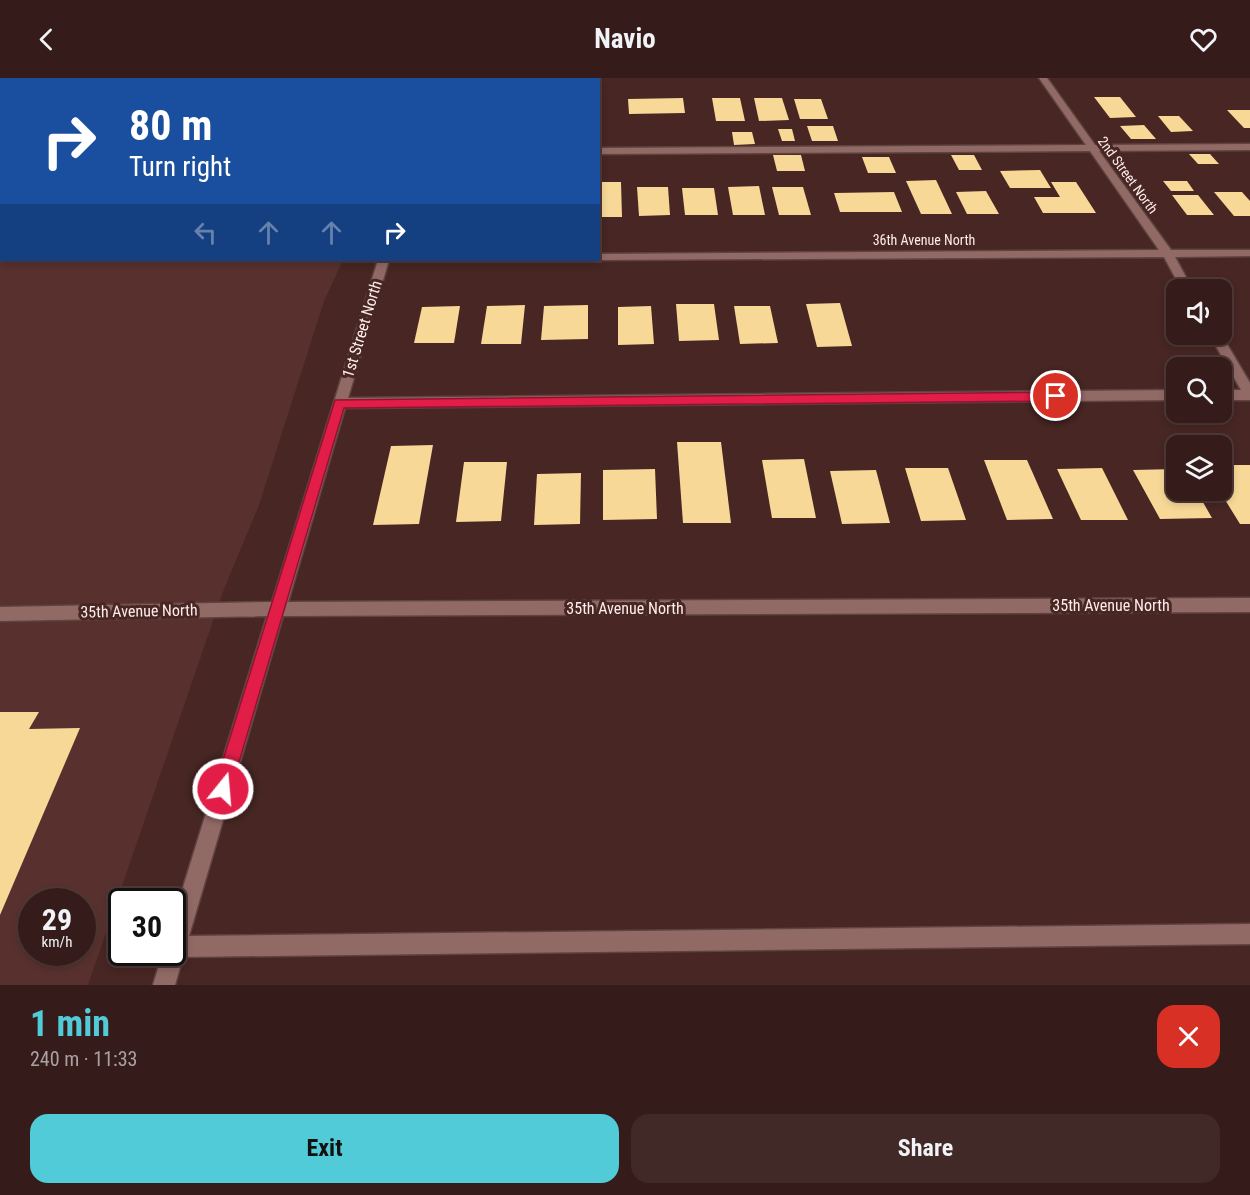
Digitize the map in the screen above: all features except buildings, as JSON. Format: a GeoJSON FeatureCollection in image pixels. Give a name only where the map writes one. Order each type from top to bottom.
{"type":"FeatureCollection","features":[{"type":"Feature","properties":{"kind":"street","name":"2nd Street North"},"geometry":{"type":"LineString","coordinates":[[1042,78],[1167,253],[1182,279]]}},
{"type":"Feature","properties":{"kind":"street"},"geometry":{"type":"LineString","coordinates":[[600,151],[1250,147]]}},
{"type":"Feature","properties":{"kind":"street","name":"36th Avenue North"},"geometry":{"type":"LineString","coordinates":[[600,257],[1250,253]]}},
{"type":"Feature","properties":{"kind":"street","name":"1st Street North"},"geometry":{"type":"LineString","coordinates":[[186,914],[383,261]]}},
{"type":"Feature","properties":{"kind":"street"},"geometry":{"type":"LineString","coordinates":[[1221,345],[1250,394],[1232,395]]}},
{"type":"Feature","properties":{"kind":"street"},"geometry":{"type":"LineString","coordinates":[[340,403],[1166,395]]}},
{"type":"Feature","properties":{"kind":"street","name":"35th Avenue North"},"geometry":{"type":"LineString","coordinates":[[0,614],[277,609],[1250,605]]}},
{"type":"Feature","properties":{"kind":"street"},"geometry":{"type":"LineString","coordinates":[[186,947],[1250,934]]}},
{"type":"Feature","properties":{"kind":"street","name":"1st Street North"},"geometry":{"type":"LineString","coordinates":[[164,985],[170,966]]}},
{"type":"Feature","properties":{"kind":"shaded area"},"geometry":{"type":"Polygon","coordinates":[[[0,261],[343,261],[324,301],[259,505],[224,589],[121,888],[108,888],[108,927],[96,962],[96,888],[18,888],[18,966],[95,966],[88,985],[0,985],[0,261]]]}},
{"type":"Feature","properties":{"kind":"route"},"geometry":{"type":"LineString","coordinates":[[223,789],[340,403],[1056,396]]}}]}
